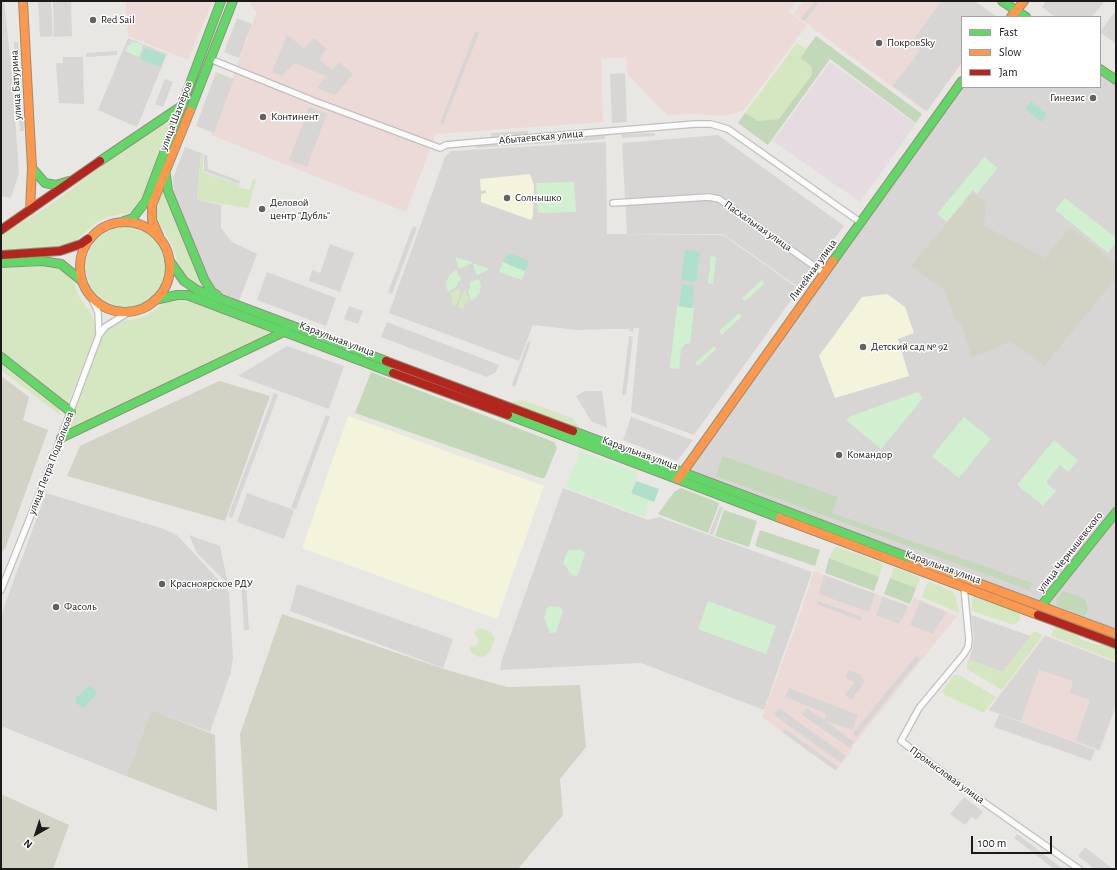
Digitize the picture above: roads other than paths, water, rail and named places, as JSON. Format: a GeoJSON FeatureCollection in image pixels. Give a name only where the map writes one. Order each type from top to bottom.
{"type":"FeatureCollection","features":[{"type":"Feature","properties":{"kind":"main road","name":"улица Батурина"},"geometry":{"type":"LineString","coordinates":[[23,1],[32,168],[30,210]]}},
{"type":"Feature","properties":{"kind":"main road","name":"улица Шахтёров"},"geometry":{"type":"LineString","coordinates":[[123,222],[133,218],[146,201],[183,106],[203,46],[221,1]]}},
{"type":"Feature","properties":{"kind":"main road","name":"улица Шахтёров"},"geometry":{"type":"LineString","coordinates":[[160,239],[152,220],[152,205],[233,1]]}},
{"type":"Feature","properties":{"kind":"main road"},"geometry":{"type":"LineString","coordinates":[[1002,1],[1014,14],[1024,1]]}},
{"type":"Feature","properties":{"kind":"main road"},"geometry":{"type":"LineString","coordinates":[[1101,70],[1116,80]]}},
{"type":"Feature","properties":{"kind":"main road","name":"Линейная улица"},"geometry":{"type":"LineString","coordinates":[[680,476],[824,272],[961,82]]}},
{"type":"Feature","properties":{"kind":"main road"},"geometry":{"type":"LineString","coordinates":[[1,230],[144,130],[183,106]]}},
{"type":"Feature","properties":{"kind":"main road"},"geometry":{"type":"LineString","coordinates":[[32,168],[40,179],[50,185],[62,184],[80,175]]}},
{"type":"Feature","properties":{"kind":"main road"},"geometry":{"type":"LineString","coordinates":[[166,172],[168,191],[204,279],[212,292],[227,301]]}},
{"type":"Feature","properties":{"kind":"main road"},"geometry":{"type":"LineString","coordinates":[[1,255],[60,251],[81,244],[100,229],[111,224],[134,222],[153,231],[160,239],[166,249],[170,271],[162,292],[155,300],[142,308],[129,312],[118,311],[99,304],[91,297],[76,275],[61,264],[42,261],[1,263]]}},
{"type":"Feature","properties":{"kind":"main road"},"geometry":{"type":"LineString","coordinates":[[82,282],[80,258],[90,237]]}},
{"type":"Feature","properties":{"kind":"main road","name":"Караульная улица"},"geometry":{"type":"LineString","coordinates":[[169,260],[179,275],[190,286],[197,290],[964,587],[1116,634]]}},
{"type":"Feature","properties":{"kind":"main road","name":"Караульная улица"},"geometry":{"type":"LineString","coordinates":[[155,300],[177,294],[187,295],[286,331],[422,384],[680,476],[1039,610],[1116,644]]}},
{"type":"Feature","properties":{"kind":"main road"},"geometry":{"type":"LineString","coordinates":[[61,438],[286,331]]}},
{"type":"Feature","properties":{"kind":"main road"},"geometry":{"type":"LineString","coordinates":[[1,357],[71,412]]}},
{"type":"Feature","properties":{"kind":"main road","name":"улица Чернышевского"},"geometry":{"type":"LineString","coordinates":[[1039,610],[1116,512]]}},
{"type":"Feature","properties":{"kind":"street","name":"Абытаевская улица"},"geometry":{"type":"LineString","coordinates":[[210,59],[314,101],[440,148],[446,145],[466,143],[695,124],[711,124],[728,129],[860,222]]}},
{"type":"Feature","properties":{"kind":"street","name":"Пасхальная улица"},"geometry":{"type":"LineString","coordinates":[[613,203],[709,196],[719,199],[824,272]]}},
{"type":"Feature","properties":{"kind":"street","name":"улица Петра Подзолкова"},"geometry":{"type":"LineString","coordinates":[[91,297],[98,312],[99,335]]}},
{"type":"Feature","properties":{"kind":"street","name":"улица Петра Подзолкова"},"geometry":{"type":"LineString","coordinates":[[1,590],[71,412],[99,335],[105,327],[129,312]]}},
{"type":"Feature","properties":{"kind":"street","name":"Промысловая улица"},"geometry":{"type":"LineString","coordinates":[[964,587],[969,640],[968,647],[964,654],[919,708],[901,741],[965,789],[1079,869]]}},
{"type":"Feature","properties":{"kind":"place","name":"Red Sail"},"geometry":{"type":"Point","coordinates":[93,20]}},
{"type":"Feature","properties":{"kind":"place","name":"ПокровSky"},"geometry":{"type":"Point","coordinates":[879,43]}},
{"type":"Feature","properties":{"kind":"place","name":"Гинезис"},"geometry":{"type":"Point","coordinates":[1093,98]}},
{"type":"Feature","properties":{"kind":"place","name":"Континент"},"geometry":{"type":"Point","coordinates":[263,117]}},
{"type":"Feature","properties":{"kind":"place","name":"Солнышко"},"geometry":{"type":"Point","coordinates":[507,198]}},
{"type":"Feature","properties":{"kind":"place","name":"Деловой центр \"Дубль\""},"geometry":{"type":"Point","coordinates":[262,209]}},
{"type":"Feature","properties":{"kind":"place","name":"Детский сад № 92"},"geometry":{"type":"Point","coordinates":[863,347]}},
{"type":"Feature","properties":{"kind":"place","name":"Командор"},"geometry":{"type":"Point","coordinates":[839,455]}},
{"type":"Feature","properties":{"kind":"place","name":"Красноярское РДУ"},"geometry":{"type":"Point","coordinates":[162,584]}},
{"type":"Feature","properties":{"kind":"place","name":"Фасоль"},"geometry":{"type":"Point","coordinates":[56,607]}}]}
